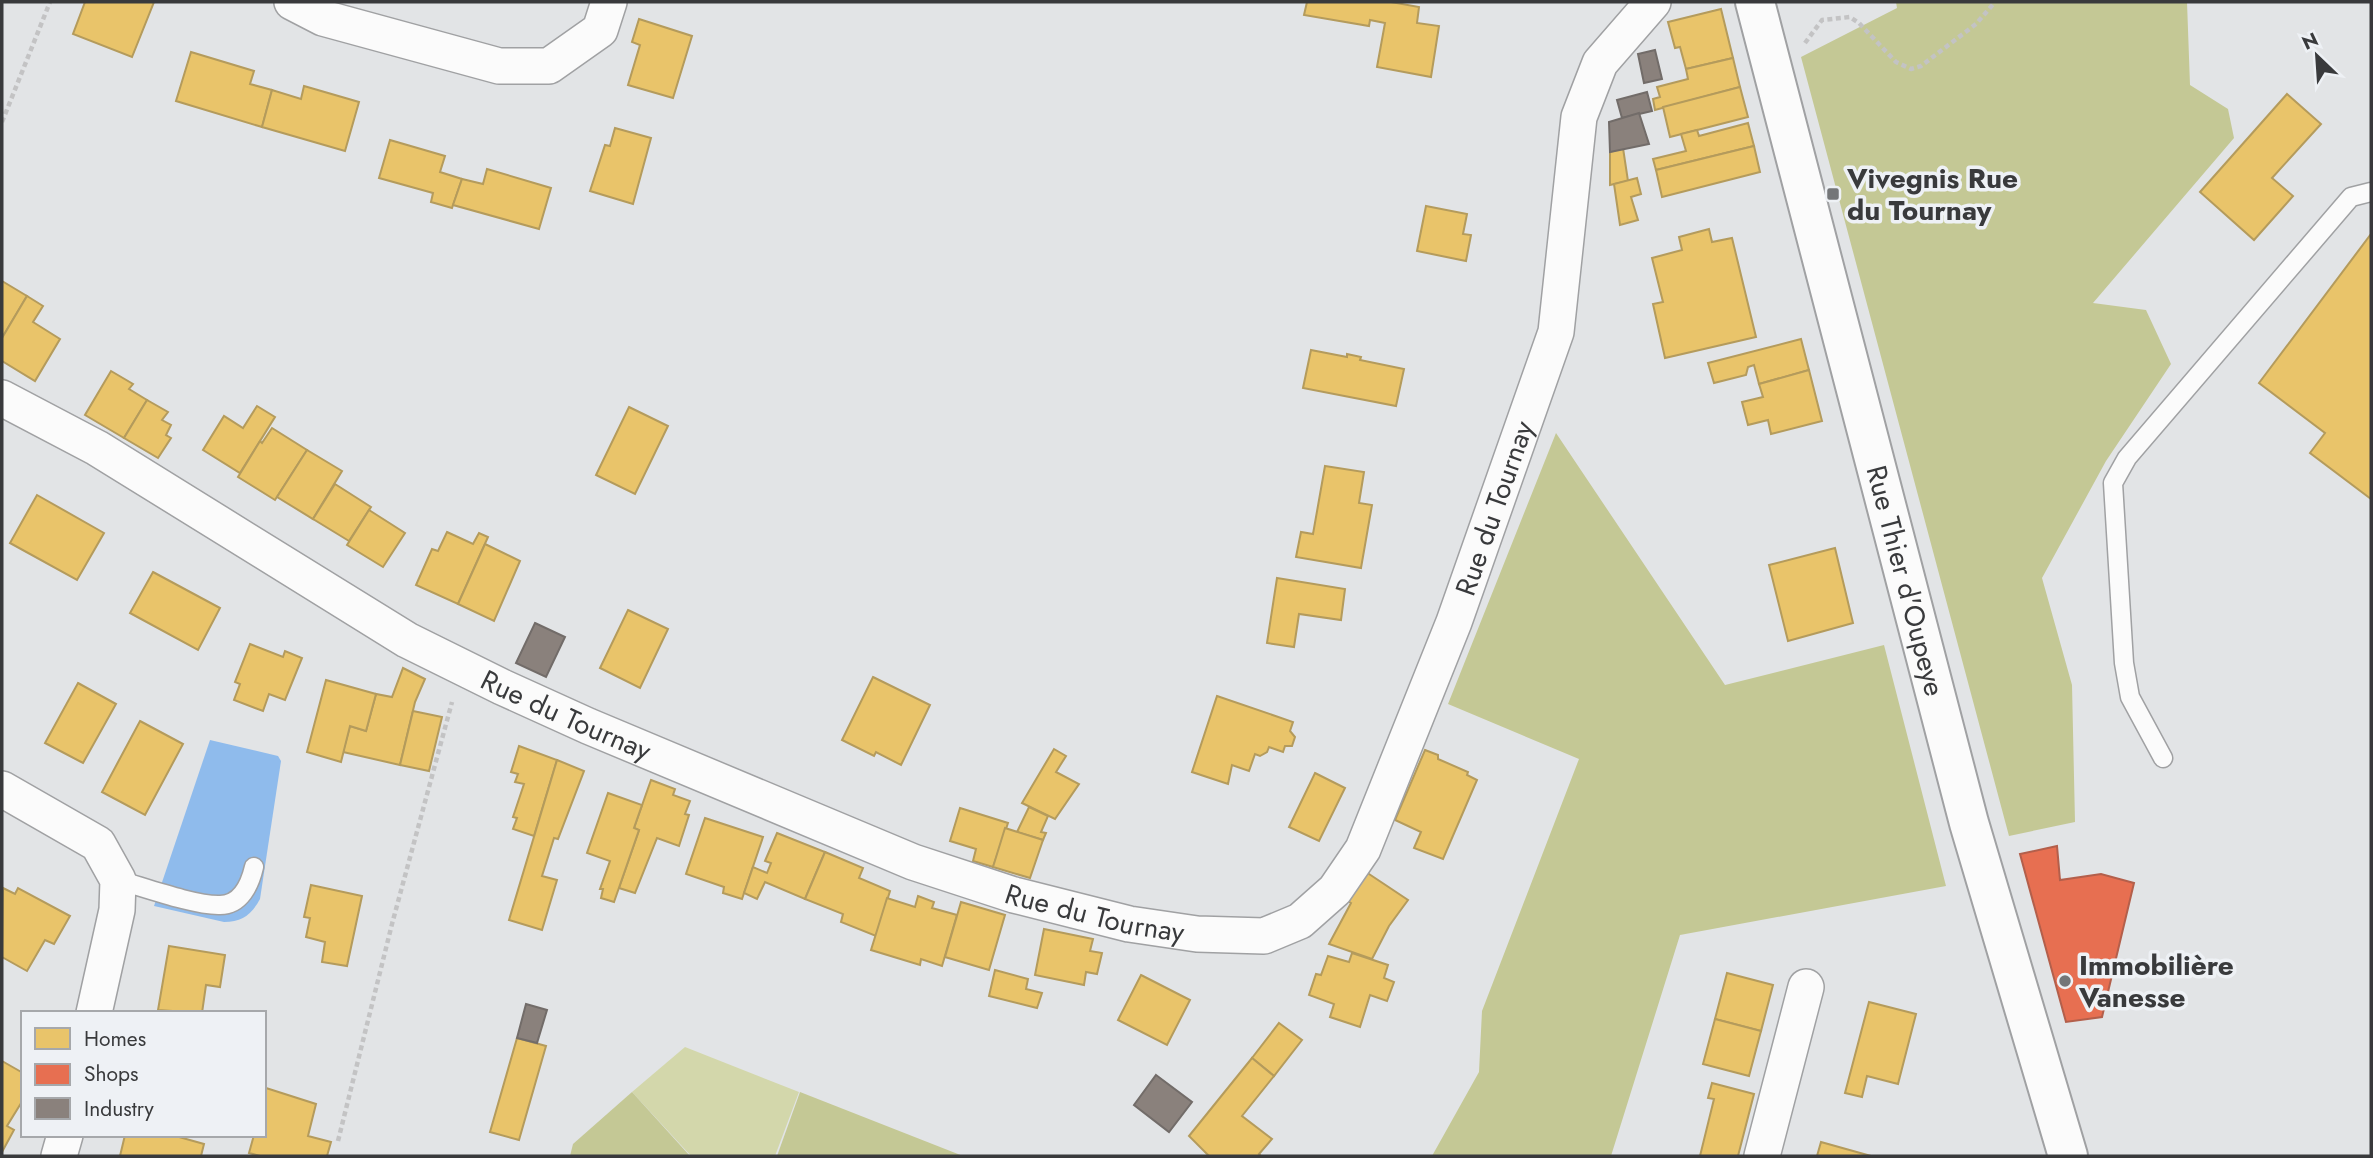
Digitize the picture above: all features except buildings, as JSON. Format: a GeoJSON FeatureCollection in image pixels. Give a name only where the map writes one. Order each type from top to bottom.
{"type":"FeatureCollection","features":[{"type":"Feature","properties":{"kind":"main road","name":"Rue Thier d'Oupeye"},"geometry":{"type":"LineString","coordinates":[[1755,2],[1969,823],[2068,1156]]}},
{"type":"Feature","properties":{"kind":"street"},"geometry":{"type":"LineString","coordinates":[[292,2],[323,18],[499,66],[550,66],[600,30],[609,2]]}},
{"type":"Feature","properties":{"kind":"street","name":"Rue du Tournay"},"geometry":{"type":"LineString","coordinates":[[2,398],[97,448],[407,640],[588,726],[913,862],[1014,895],[1129,924],[1197,934],[1264,936],[1300,921],[1335,890],[1363,849],[1454,622],[1556,332],[1579,117],[1600,63],[1653,2]]}},
{"type":"Feature","properties":{"kind":"street"},"geometry":{"type":"LineString","coordinates":[[2,789],[98,844],[118,880],[117,910],[94,1011]]}},
{"type":"Feature","properties":{"kind":"street"},"geometry":{"type":"LineString","coordinates":[[1762,1156],[1806,987]]}},
{"type":"Feature","properties":{"kind":"street"},"geometry":{"type":"LineString","coordinates":[[59,1156],[64,1137]]}},
{"type":"Feature","properties":{"kind":"lane"},"geometry":{"type":"LineString","coordinates":[[2163,758],[2130,697],[2124,663],[2113,483],[2127,458],[2351,197],[2371,192]]}},
{"type":"Feature","properties":{"kind":"lane"},"geometry":{"type":"LineString","coordinates":[[118,880],[222,906],[239,898],[250,885],[254,867]]}},
{"type":"Feature","properties":{"kind":"path"},"geometry":{"type":"LineString","coordinates":[[2,122],[50,2]]}},
{"type":"Feature","properties":{"kind":"path"},"geometry":{"type":"LineString","coordinates":[[1804,45],[1822,20],[1850,17],[1896,62],[1911,69],[1921,66],[1976,24],[1995,2]]}},
{"type":"Feature","properties":{"kind":"path"},"geometry":{"type":"LineString","coordinates":[[338,1141],[402,884],[462,668]]}},
{"type":"Feature","properties":{"kind":"green space"},"geometry":{"type":"Polygon","coordinates":[[[1896,2],[2187,2],[2190,85],[2228,109],[2234,138],[2093,303],[2146,310],[2171,364],[2106,461],[2042,578],[2072,685],[2075,822],[2009,836],[1801,57],[1897,8],[1896,2]]]}},
{"type":"Feature","properties":{"kind":"green space"},"geometry":{"type":"Polygon","coordinates":[[[1556,433],[1725,685],[1884,645],[1946,886],[1680,935],[1611,1156],[1432,1156],[1479,1072],[1482,1011],[1579,759],[1448,704],[1556,433]]]}},
{"type":"Feature","properties":{"kind":"green space"},"geometry":{"type":"Polygon","coordinates":[[[685,1047],[799,1092],[775,1156],[691,1156],[632,1092],[685,1047]]]}},
{"type":"Feature","properties":{"kind":"green space"},"geometry":{"type":"Polygon","coordinates":[[[632,1092],[690,1156],[570,1156],[573,1144],[632,1092]]]}},
{"type":"Feature","properties":{"kind":"green space"},"geometry":{"type":"Polygon","coordinates":[[[800,1092],[963,1156],[777,1156],[800,1092]]]}},
{"type":"Feature","properties":{"kind":"water"},"geometry":{"type":"Polygon","coordinates":[[[210,740],[278,756],[281,761],[260,899],[246,916],[230,922],[154,906],[210,740]]]}},
{"type":"Feature","properties":{"kind":"place","name":"Vivegnis Rue du Tournay"},"geometry":{"type":"Point","coordinates":[1833,194]}},
{"type":"Feature","properties":{"kind":"place","name":"Immobilière Vanesse"},"geometry":{"type":"Point","coordinates":[2065,981]}}]}
